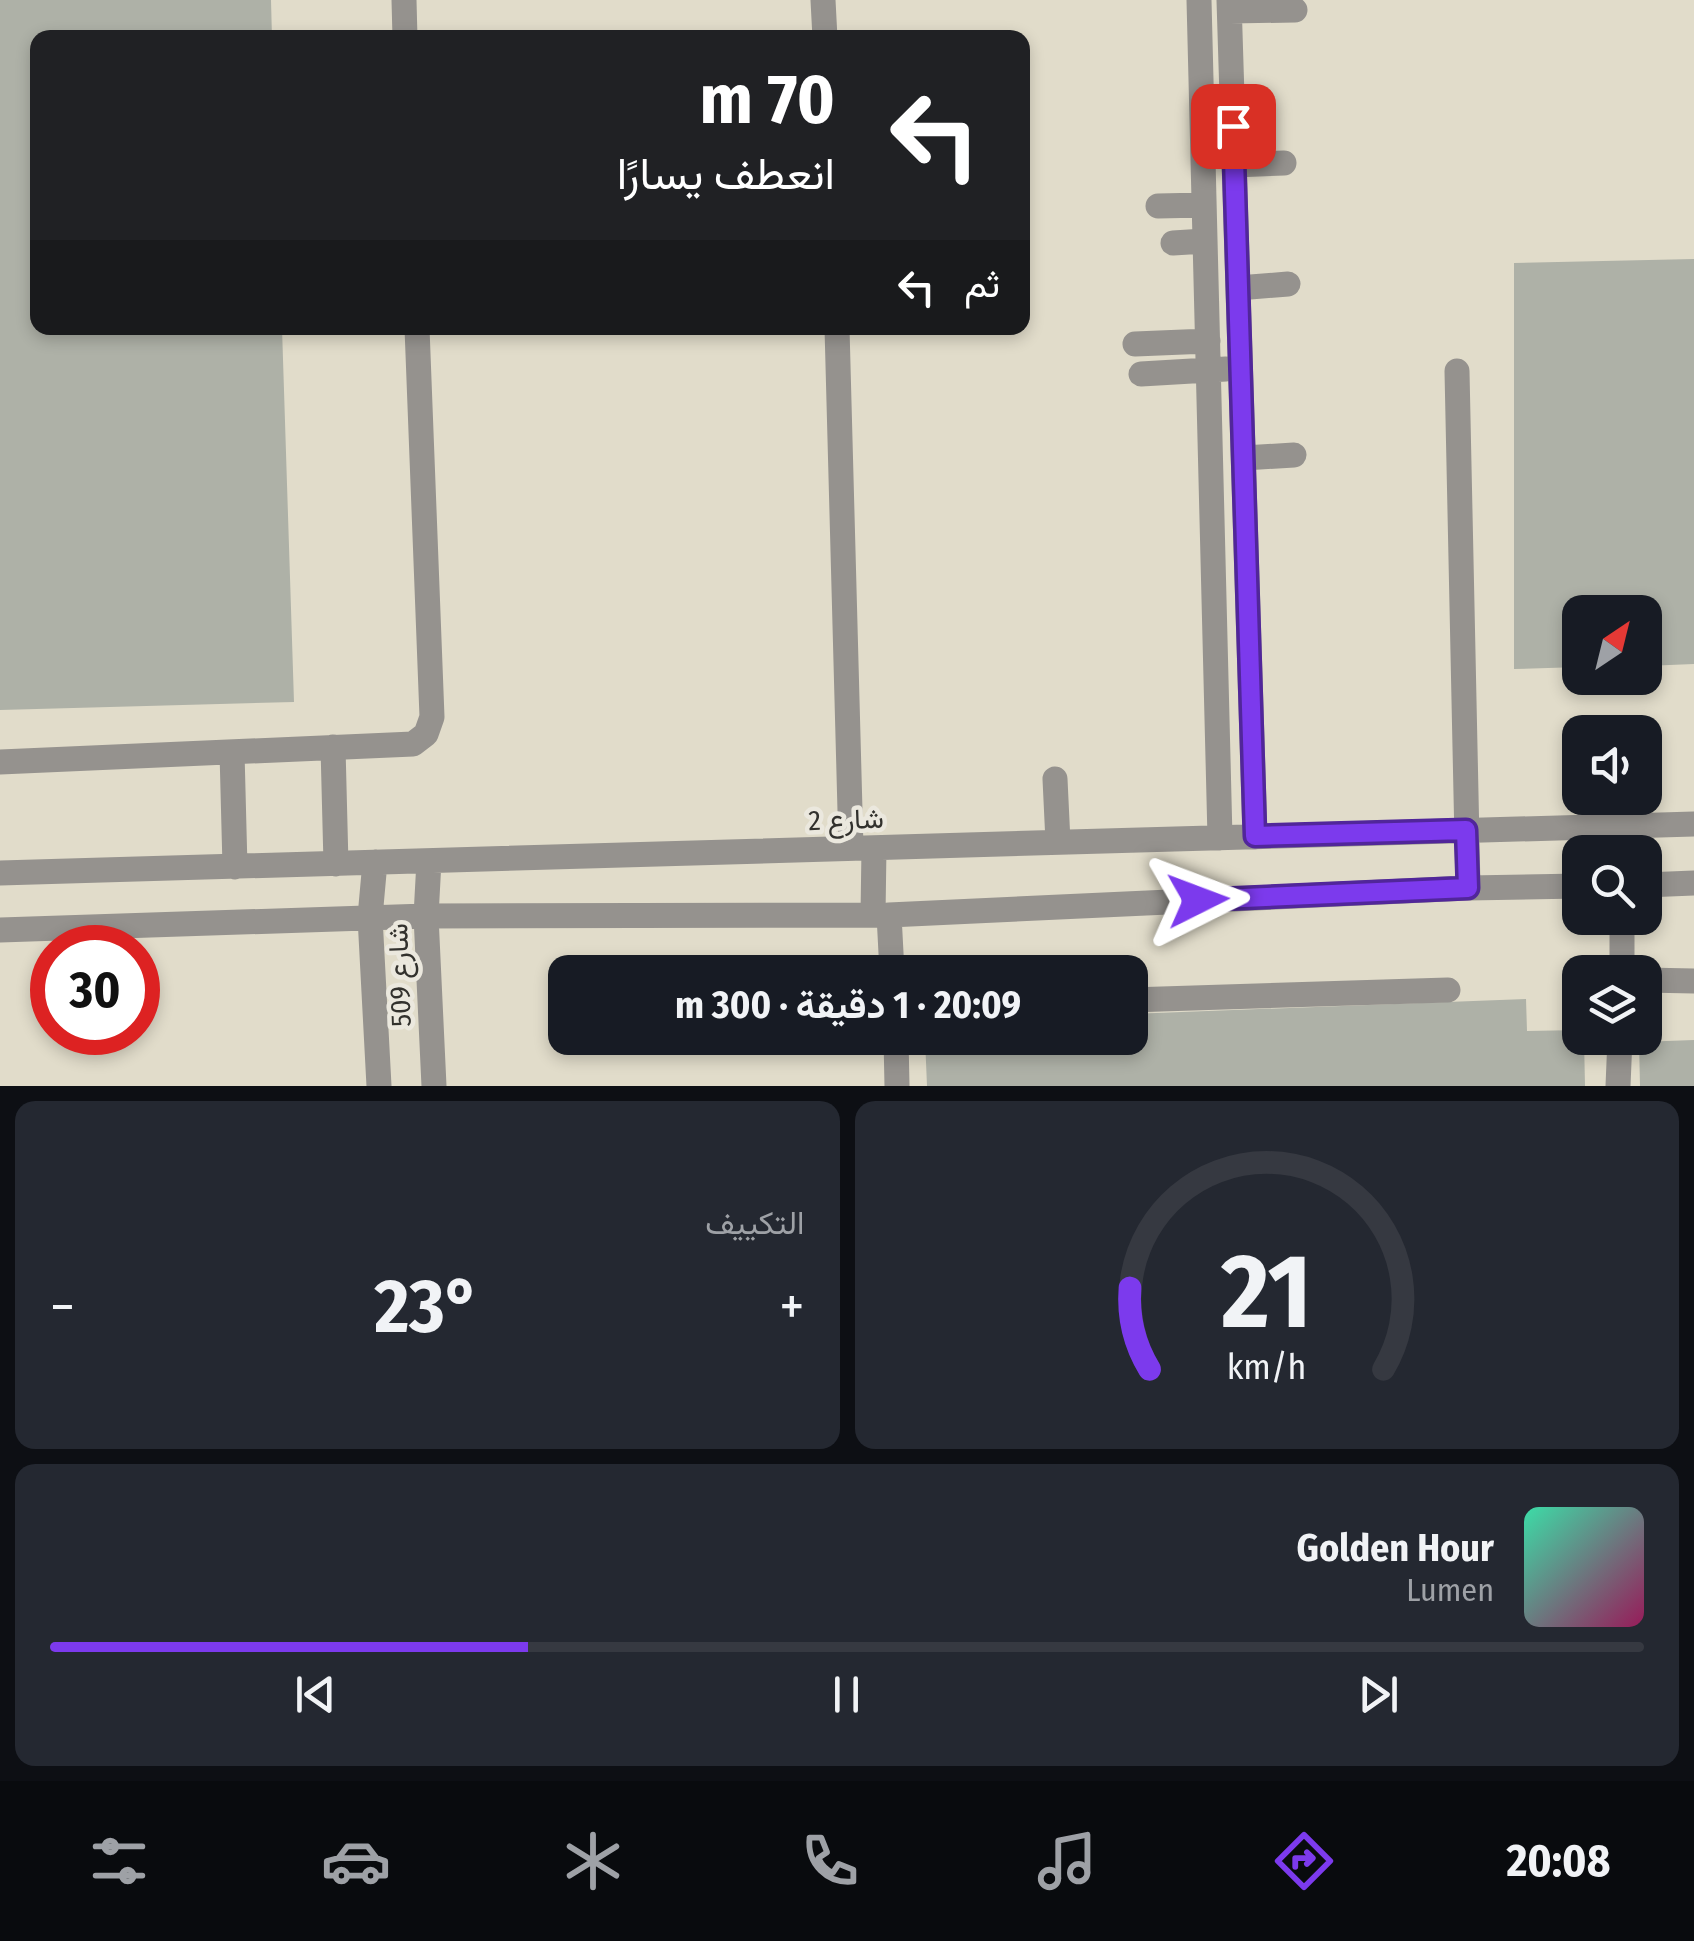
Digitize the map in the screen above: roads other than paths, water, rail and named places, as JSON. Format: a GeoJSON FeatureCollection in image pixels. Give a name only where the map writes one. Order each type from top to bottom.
{"type":"FeatureCollection","features":[{"type":"Feature","properties":{"kind":"street"},"geometry":{"type":"LineString","coordinates":[[404,0],[405,30]]}},
{"type":"Feature","properties":{"kind":"street"},"geometry":{"type":"LineString","coordinates":[[823,0],[824,30]]}},
{"type":"Feature","properties":{"kind":"street"},"geometry":{"type":"LineString","coordinates":[[1199,0],[1220,838]]}},
{"type":"Feature","properties":{"kind":"street"},"geometry":{"type":"LineString","coordinates":[[1255,836],[1229,6],[1295,10]]}},
{"type":"Feature","properties":{"kind":"street"},"geometry":{"type":"LineString","coordinates":[[1200,51],[1231,49]]}},
{"type":"Feature","properties":{"kind":"street"},"geometry":{"type":"LineString","coordinates":[[1234,164],[1284,163]]}},
{"type":"Feature","properties":{"kind":"street"},"geometry":{"type":"LineString","coordinates":[[1158,206],[1204,205]]}},
{"type":"Feature","properties":{"kind":"street"},"geometry":{"type":"LineString","coordinates":[[1173,243],[1205,241]]}},
{"type":"Feature","properties":{"kind":"street"},"geometry":{"type":"LineString","coordinates":[[1238,288],[1288,284]]}},
{"type":"Feature","properties":{"kind":"street"},"geometry":{"type":"LineString","coordinates":[[0,762],[413,744],[426,734],[432,718],[416,335]]}},
{"type":"Feature","properties":{"kind":"street"},"geometry":{"type":"LineString","coordinates":[[837,335],[863,848],[889,955]]}},
{"type":"Feature","properties":{"kind":"street"},"geometry":{"type":"LineString","coordinates":[[1135,344],[1208,341]]}},
{"type":"Feature","properties":{"kind":"street"},"geometry":{"type":"LineString","coordinates":[[1141,374],[1241,368]]}},
{"type":"Feature","properties":{"kind":"street"},"geometry":{"type":"LineString","coordinates":[[1457,371],[1468,888]]}},
{"type":"Feature","properties":{"kind":"street"},"geometry":{"type":"LineString","coordinates":[[1244,458],[1294,454]]}},
{"type":"Feature","properties":{"kind":"street"},"geometry":{"type":"LineString","coordinates":[[1214,609],[1248,606]]}},
{"type":"Feature","properties":{"kind":"street"},"geometry":{"type":"LineString","coordinates":[[332,747],[336,864]]}},
{"type":"Feature","properties":{"kind":"street"},"geometry":{"type":"LineString","coordinates":[[232,752],[236,866]]}},
{"type":"Feature","properties":{"kind":"street"},"geometry":{"type":"LineString","coordinates":[[1055,779],[1058,842]]}},
{"type":"Feature","properties":{"kind":"street","name":"شارع 2"},"geometry":{"type":"LineString","coordinates":[[0,874],[1694,824]]}},
{"type":"Feature","properties":{"kind":"street","name":"شارع 509"},"geometry":{"type":"LineString","coordinates":[[429,861],[426,916],[434,1086]]}},
{"type":"Feature","properties":{"kind":"street","name":"شارع 509"},"geometry":{"type":"LineString","coordinates":[[376,862],[370,917],[380,1086]]}},
{"type":"Feature","properties":{"kind":"street"},"geometry":{"type":"LineString","coordinates":[[1662,885],[1694,884]]}},
{"type":"Feature","properties":{"kind":"street"},"geometry":{"type":"LineString","coordinates":[[0,930],[426,916],[881,915],[1562,886]]}},
{"type":"Feature","properties":{"kind":"street"},"geometry":{"type":"LineString","coordinates":[[1662,980],[1694,981]]}},
{"type":"Feature","properties":{"kind":"street"},"geometry":{"type":"LineString","coordinates":[[1148,999],[1448,990]]}},
{"type":"Feature","properties":{"kind":"street"},"geometry":{"type":"LineString","coordinates":[[896,1055],[897,1086]]}},
{"type":"Feature","properties":{"kind":"street"},"geometry":{"type":"LineString","coordinates":[[1618,1086],[1619,1055]]}}]}
